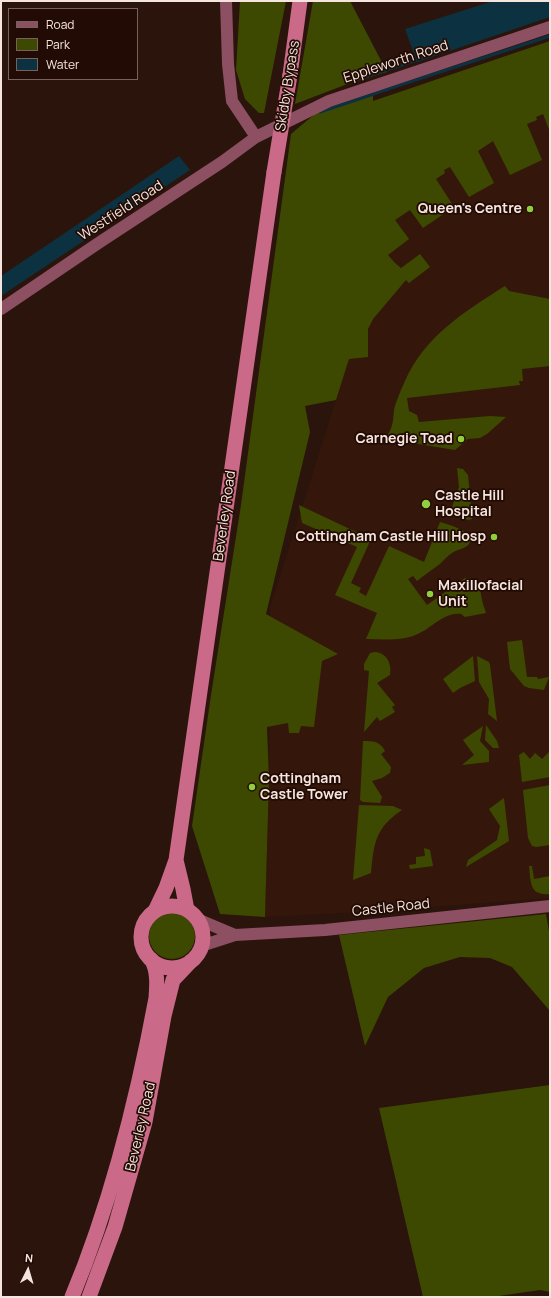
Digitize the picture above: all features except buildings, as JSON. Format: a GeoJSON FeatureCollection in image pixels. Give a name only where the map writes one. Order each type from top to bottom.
{"type":"FeatureCollection","features":[{"type":"Feature","properties":{"kind":"highway","name":"Skidby Bypass"},"geometry":{"type":"LineString","coordinates":[[274,172],[290,75],[300,1]]}},
{"type":"Feature","properties":{"kind":"highway","name":"Beverley Road"},"geometry":{"type":"LineString","coordinates":[[155,911],[166,888],[176,860],[274,172]]}},
{"type":"Feature","properties":{"kind":"highway","name":"Beverley Road"},"geometry":{"type":"LineString","coordinates":[[176,860],[183,889],[192,914]]}},
{"type":"Feature","properties":{"kind":"highway"},"geometry":{"type":"LineString","coordinates":[[171,906],[180,907],[192,914],[202,932],[201,946],[198,954],[192,960],[184,965],[171,967],[158,964],[145,952],[141,934],[143,925],[148,917],[155,911],[162,907],[171,906]]}},
{"type":"Feature","properties":{"kind":"highway","name":"Beverley Road"},"geometry":{"type":"LineString","coordinates":[[72,1297],[106,1204],[132,1110],[156,998],[157,979],[154,963],[151,959]]}},
{"type":"Feature","properties":{"kind":"highway","name":"Beverley Road"},"geometry":{"type":"LineString","coordinates":[[89,1297],[115,1227],[145,1122],[164,1016],[173,980],[192,960]]}},
{"type":"Feature","properties":{"kind":"street"},"geometry":{"type":"LineString","coordinates":[[226,1],[228,64],[232,101],[256,137]]}},
{"type":"Feature","properties":{"kind":"street","name":"Eppleworth Road"},"geometry":{"type":"LineString","coordinates":[[256,137],[329,101],[550,27]]}},
{"type":"Feature","properties":{"kind":"street","name":"Westfield Road"},"geometry":{"type":"LineString","coordinates":[[1,309],[222,162],[256,137]]}},
{"type":"Feature","properties":{"kind":"street","name":"Castle Road"},"geometry":{"type":"LineString","coordinates":[[201,946],[234,935],[325,930],[550,906]]}},
{"type":"Feature","properties":{"kind":"street","name":"Castle Road"},"geometry":{"type":"LineString","coordinates":[[192,914],[234,935]]}},
{"type":"Feature","properties":{"kind":"shaded area","name":"Castle Hill Hospital"},"geometry":{"type":"Polygon","coordinates":[[[550,41],[550,898],[362,912],[265,917],[269,779],[270,608],[349,359],[349,241],[550,41]]]}},
{"type":"Feature","properties":{"kind":"green space"},"geometry":{"type":"Polygon","coordinates":[[[240,1],[286,1],[264,113],[259,113],[245,99],[236,70],[240,1]]]}},
{"type":"Feature","properties":{"kind":"green space"},"geometry":{"type":"Polygon","coordinates":[[[313,1],[350,1],[387,72],[350,83],[295,104],[313,1]]]}},
{"type":"Feature","properties":{"kind":"green space"},"geometry":{"type":"Polygon","coordinates":[[[550,41],[550,132],[543,114],[536,117],[537,120],[527,124],[542,160],[510,175],[493,141],[478,151],[494,183],[469,197],[450,167],[444,170],[445,173],[436,179],[454,207],[423,228],[410,210],[395,220],[409,239],[388,255],[401,268],[420,254],[430,267],[409,283],[406,280],[373,319],[368,329],[368,357],[349,359],[336,400],[305,406],[310,432],[266,614],[338,654],[322,661],[314,727],[301,726],[299,733],[289,733],[288,723],[267,727],[269,779],[265,917],[220,914],[192,826],[241,505],[291,134],[316,113],[373,94],[373,101],[550,41]]]}},
{"type":"Feature","properties":{"kind":"green space"},"geometry":{"type":"Polygon","coordinates":[[[505,286],[509,291],[550,299],[550,366],[522,369],[523,381],[519,381],[520,385],[407,398],[409,411],[417,415],[419,422],[490,416],[506,417],[487,434],[480,438],[468,439],[455,450],[394,440],[387,436],[392,427],[394,410],[400,392],[413,365],[423,351],[447,326],[475,305],[505,286]]]}},
{"type":"Feature","properties":{"kind":"green space"},"geometry":{"type":"Polygon","coordinates":[[[457,468],[463,469],[468,475],[472,519],[468,520],[450,513],[459,487],[457,468]]]}},
{"type":"Feature","properties":{"kind":"green space"},"geometry":{"type":"Polygon","coordinates":[[[299,505],[371,539],[351,583],[361,588],[359,592],[366,596],[389,546],[424,562],[440,522],[462,530],[471,539],[468,545],[450,554],[440,564],[417,581],[413,576],[408,579],[427,605],[465,578],[474,579],[480,588],[482,602],[486,613],[465,617],[461,614],[454,614],[442,619],[419,634],[407,638],[366,639],[377,613],[335,595],[357,547],[302,523],[299,505]]]}},
{"type":"Feature","properties":{"kind":"green space"},"geometry":{"type":"Polygon","coordinates":[[[522,640],[527,677],[537,677],[538,679],[549,677],[544,690],[524,686],[510,669],[507,642],[522,640]]]}},
{"type":"Feature","properties":{"kind":"green space"},"geometry":{"type":"Polygon","coordinates":[[[375,652],[383,654],[389,663],[390,675],[377,683],[395,705],[392,707],[395,712],[380,721],[377,717],[364,732],[369,671],[364,670],[364,664],[370,653],[375,652]]]}},
{"type":"Feature","properties":{"kind":"green space"},"geometry":{"type":"Polygon","coordinates":[[[473,656],[475,681],[453,693],[443,679],[473,656]]]}},
{"type":"Feature","properties":{"kind":"green space"},"geometry":{"type":"Polygon","coordinates":[[[477,656],[489,662],[490,665],[497,721],[488,714],[489,699],[479,682],[477,656]]]}},
{"type":"Feature","properties":{"kind":"green space"},"geometry":{"type":"Polygon","coordinates":[[[486,725],[497,741],[499,748],[493,748],[485,740],[486,725]]]}},
{"type":"Feature","properties":{"kind":"green space"},"geometry":{"type":"Polygon","coordinates":[[[483,726],[480,741],[489,751],[489,762],[462,765],[474,755],[463,740],[483,726]]]}},
{"type":"Feature","properties":{"kind":"green space"},"geometry":{"type":"Polygon","coordinates":[[[363,741],[378,743],[381,745],[385,751],[381,754],[391,767],[390,773],[382,778],[372,781],[382,797],[380,803],[363,802],[360,800],[363,741]]]}},
{"type":"Feature","properties":{"kind":"green space"},"geometry":{"type":"Polygon","coordinates":[[[550,751],[550,777],[522,782],[519,755],[524,752],[530,759],[535,753],[542,759],[550,751]]]}},
{"type":"Feature","properties":{"kind":"green space"},"geometry":{"type":"Polygon","coordinates":[[[550,785],[550,845],[536,847],[532,846],[528,838],[523,790],[550,785]]]}},
{"type":"Feature","properties":{"kind":"green space"},"geometry":{"type":"Polygon","coordinates":[[[504,798],[509,841],[466,867],[468,860],[497,840],[500,826],[489,809],[504,798]]]}},
{"type":"Feature","properties":{"kind":"green space"},"geometry":{"type":"Polygon","coordinates":[[[359,805],[393,806],[402,810],[386,823],[381,830],[373,853],[371,873],[353,880],[359,805]]]}},
{"type":"Feature","properties":{"kind":"green space"},"geometry":{"type":"Polygon","coordinates":[[[424,848],[430,850],[433,866],[410,869],[409,865],[416,864],[416,857],[425,856],[424,848]]]}},
{"type":"Feature","properties":{"kind":"green space"},"geometry":{"type":"Polygon","coordinates":[[[529,866],[532,866],[534,879],[550,876],[550,894],[538,893],[532,887],[529,866]]]}},
{"type":"Feature","properties":{"kind":"green space"},"geometry":{"type":"Polygon","coordinates":[[[172,913],[185,917],[191,923],[195,936],[191,949],[185,955],[172,959],[159,955],[153,949],[149,936],[153,923],[159,917],[172,913]]]}},
{"type":"Feature","properties":{"kind":"green space"},"geometry":{"type":"Polygon","coordinates":[[[546,914],[550,937],[550,1011],[512,967],[490,958],[460,957],[424,968],[388,997],[365,1046],[339,935],[546,914]]]}},
{"type":"Feature","properties":{"kind":"green space"},"geometry":{"type":"Polygon","coordinates":[[[550,1085],[550,1292],[540,1290],[492,1297],[423,1297],[379,1108],[550,1085]]]}},
{"type":"Feature","properties":{"kind":"water"},"geometry":{"type":"Polygon","coordinates":[[[493,1],[550,1],[550,17],[417,62],[405,29],[493,1]]]}},
{"type":"Feature","properties":{"kind":"water"},"geometry":{"type":"Polygon","coordinates":[[[179,156],[190,170],[1,296],[1,276],[179,156]]]}},
{"type":"Feature","properties":{"kind":"waterway"},"geometry":{"type":"LineString","coordinates":[[373,94],[550,36]]}},
{"type":"Feature","properties":{"kind":"waterway"},"geometry":{"type":"LineString","coordinates":[[365,77],[417,60]]}},
{"type":"Feature","properties":{"kind":"waterway"},"geometry":{"type":"LineString","coordinates":[[320,112],[374,94]]}},
{"type":"Feature","properties":{"kind":"place","name":"Queen's Centre"},"geometry":{"type":"Point","coordinates":[530,209]}},
{"type":"Feature","properties":{"kind":"place","name":"Carnegie Toad"},"geometry":{"type":"Point","coordinates":[461,439]}},
{"type":"Feature","properties":{"kind":"place","name":"Castle Hill Hospital"},"geometry":{"type":"Point","coordinates":[426,504]}},
{"type":"Feature","properties":{"kind":"place","name":"Cottingham Castle Hill Hosp"},"geometry":{"type":"Point","coordinates":[494,537]}},
{"type":"Feature","properties":{"kind":"place","name":"Maxillofacial Unit"},"geometry":{"type":"Point","coordinates":[430,594]}},
{"type":"Feature","properties":{"kind":"place","name":"Cottingham Castle Tower"},"geometry":{"type":"Point","coordinates":[252,787]}}]}
